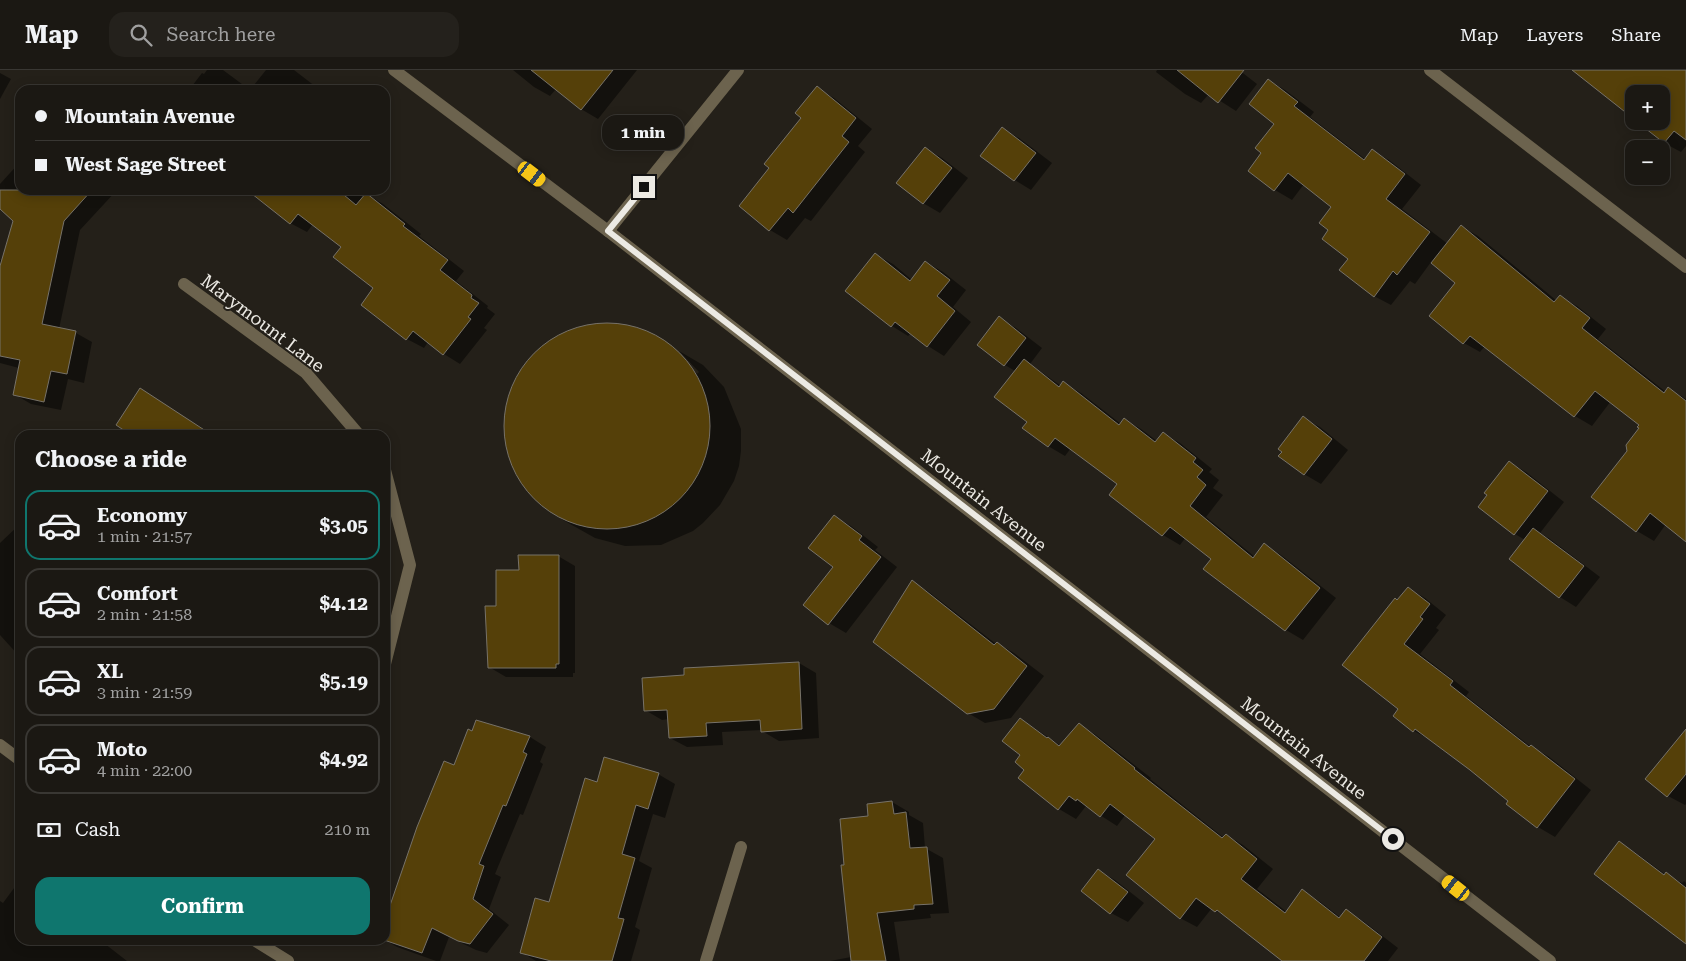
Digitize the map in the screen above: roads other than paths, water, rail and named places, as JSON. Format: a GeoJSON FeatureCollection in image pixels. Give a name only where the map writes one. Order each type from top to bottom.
{"type":"FeatureCollection","features":[{"type":"Feature","properties":{"kind":"street","name":"Mountain Avenue"},"geometry":{"type":"LineString","coordinates":[[394,70],[608,231],[1550,961]]}},
{"type":"Feature","properties":{"kind":"street"},"geometry":{"type":"LineString","coordinates":[[608,231],[738,70]]}},
{"type":"Feature","properties":{"kind":"street"},"geometry":{"type":"LineString","coordinates":[[1430,70],[1686,267]]}},
{"type":"Feature","properties":{"kind":"street","name":"Marymount Lane"},"geometry":{"type":"LineString","coordinates":[[184,284],[306,373],[356,430]]}},
{"type":"Feature","properties":{"kind":"street"},"geometry":{"type":"LineString","coordinates":[[390,489],[410,565],[390,644]]}},
{"type":"Feature","properties":{"kind":"street"},"geometry":{"type":"LineString","coordinates":[[0,745],[15,756]]}},
{"type":"Feature","properties":{"kind":"street"},"geometry":{"type":"LineString","coordinates":[[706,961],[742,847]]}},
{"type":"Feature","properties":{"kind":"street"},"geometry":{"type":"LineString","coordinates":[[263,945],[288,961]]}}]}
